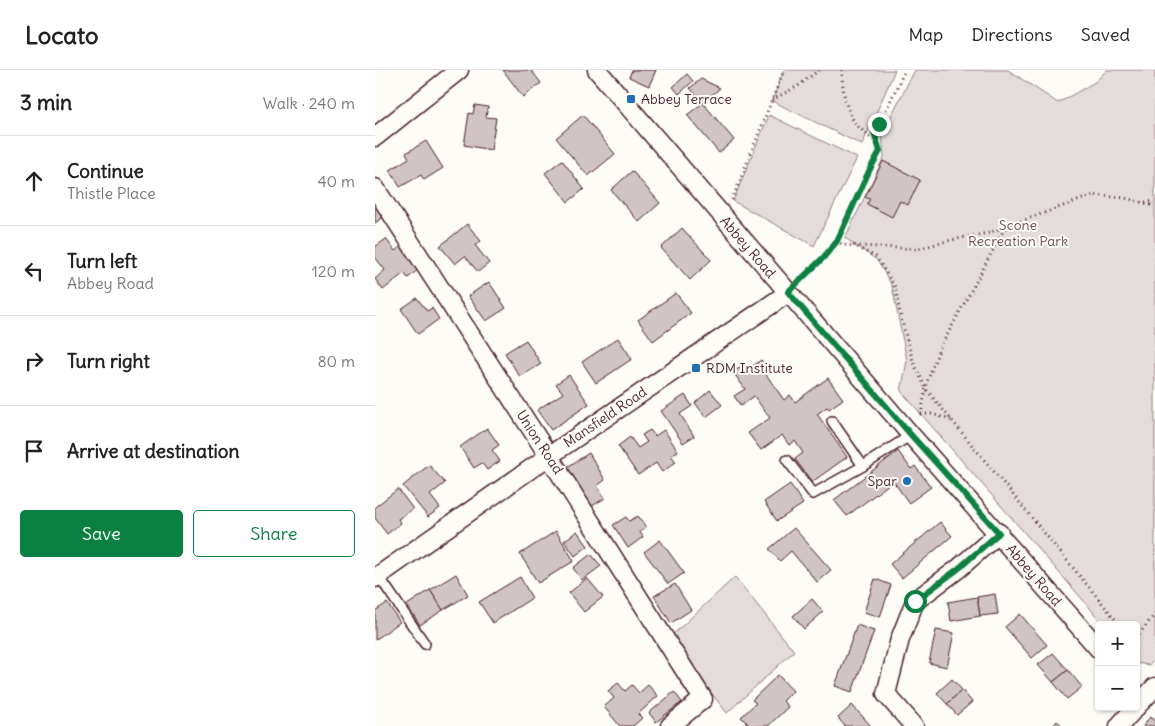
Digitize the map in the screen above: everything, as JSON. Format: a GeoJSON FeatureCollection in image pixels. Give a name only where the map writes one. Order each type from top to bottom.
{"type":"FeatureCollection","features":[{"type":"Feature","properties":{"kind":"street"},"geometry":{"type":"LineString","coordinates":[[375,136],[459,70]]}},
{"type":"Feature","properties":{"kind":"street","name":"Abbey Road"},"geometry":{"type":"LineString","coordinates":[[597,70],[911,435],[1095,644]]}},
{"type":"Feature","properties":{"kind":"street","name":"Union Road"},"geometry":{"type":"LineString","coordinates":[[375,188],[549,456],[703,699],[670,726]]}},
{"type":"Feature","properties":{"kind":"street","name":"Mansfield Road"},"geometry":{"type":"LineString","coordinates":[[377,577],[788,292]]}},
{"type":"Feature","properties":{"kind":"street"},"geometry":{"type":"LineString","coordinates":[[914,726],[887,694],[900,639],[915,601],[958,569],[999,533]]}},
{"type":"Feature","properties":{"kind":"street"},"geometry":{"type":"LineString","coordinates":[[1119,726],[1141,698]]}},
{"type":"Feature","properties":{"kind":"lane"},"geometry":{"type":"LineString","coordinates":[[832,422],[863,466]]}},
{"type":"Feature","properties":{"kind":"lane"},"geometry":{"type":"LineString","coordinates":[[787,460],[813,494],[863,466],[911,435]]}},
{"type":"Feature","properties":{"kind":"lane"},"geometry":{"type":"LineString","coordinates":[[377,577],[425,644]]}},
{"type":"Feature","properties":{"kind":"path"},"geometry":{"type":"LineString","coordinates":[[724,219],[784,70]]}},
{"type":"Feature","properties":{"kind":"path"},"geometry":{"type":"LineString","coordinates":[[772,101],[798,86],[819,70]]}},
{"type":"Feature","properties":{"kind":"path"},"geometry":{"type":"LineString","coordinates":[[842,70],[848,109],[855,122],[878,144]]}},
{"type":"Feature","properties":{"kind":"path"},"geometry":{"type":"LineString","coordinates":[[788,292],[823,258],[837,241],[880,151],[874,132],[905,70]]}},
{"type":"Feature","properties":{"kind":"path"},"geometry":{"type":"LineString","coordinates":[[837,241],[843,245],[918,249],[988,233],[1094,195],[1125,198],[1155,206]]}},
{"type":"Feature","properties":{"kind":"path"},"geometry":{"type":"LineString","coordinates":[[1142,202],[1155,201]]}},
{"type":"Feature","properties":{"kind":"path"},"geometry":{"type":"LineString","coordinates":[[951,420],[932,414],[921,414],[927,382],[939,350],[1005,227]]}},
{"type":"Feature","properties":{"kind":"path"},"geometry":{"type":"LineString","coordinates":[[853,245],[876,257],[895,287],[913,361],[926,389],[1117,621]]}},
{"type":"Feature","properties":{"kind":"path"},"geometry":{"type":"LineString","coordinates":[[1140,633],[1155,614]]}},
{"type":"Feature","properties":{"kind":"green space"},"geometry":{"type":"Polygon","coordinates":[[[784,70],[895,70],[862,145],[772,101],[784,70]]]}},
{"type":"Feature","properties":{"kind":"green space","name":"Scone Recreation Park"},"geometry":{"type":"Polygon","coordinates":[[[915,70],[1008,70],[1058,103],[1095,82],[1107,70],[1155,70],[1155,660],[1149,665],[1140,664],[1140,621],[1100,621],[901,391],[907,361],[892,286],[877,260],[845,238],[884,157],[882,133],[915,70]]]}},
{"type":"Feature","properties":{"kind":"green space"},"geometry":{"type":"Polygon","coordinates":[[[769,115],[857,158],[814,246],[733,201],[769,115]]]}},
{"type":"Feature","properties":{"kind":"green space"},"geometry":{"type":"Polygon","coordinates":[[[735,577],[794,651],[727,713],[669,638],[735,577]]]}},
{"type":"Feature","properties":{"kind":"building"},"geometry":{"type":"Polygon","coordinates":[[[503,70],[531,70],[541,83],[523,97],[503,70]]]}},
{"type":"Feature","properties":{"kind":"building"},"geometry":{"type":"Polygon","coordinates":[[[632,70],[656,70],[649,86],[629,77],[632,70]]]}},
{"type":"Feature","properties":{"kind":"building"},"geometry":{"type":"Polygon","coordinates":[[[687,74],[693,81],[679,94],[673,87],[687,74]]]}},
{"type":"Feature","properties":{"kind":"building"},"geometry":{"type":"Polygon","coordinates":[[[701,79],[720,88],[703,103],[690,88],[701,79]]]}},
{"type":"Feature","properties":{"kind":"building"},"geometry":{"type":"Polygon","coordinates":[[[703,103],[734,140],[719,153],[687,115],[703,103]]]}},
{"type":"Feature","properties":{"kind":"building"},"geometry":{"type":"Polygon","coordinates":[[[475,105],[488,107],[486,117],[496,118],[491,150],[464,145],[469,113],[473,114],[475,105]]]}},
{"type":"Feature","properties":{"kind":"building"},"geometry":{"type":"Polygon","coordinates":[[[583,115],[615,154],[588,176],[556,138],[583,115]]]}},
{"type":"Feature","properties":{"kind":"building"},"geometry":{"type":"Polygon","coordinates":[[[426,141],[443,168],[424,180],[421,175],[400,187],[390,170],[409,158],[406,153],[426,141]]]}},
{"type":"Feature","properties":{"kind":"building"},"geometry":{"type":"Polygon","coordinates":[[[562,160],[584,189],[568,202],[545,173],[562,160]]]}},
{"type":"Feature","properties":{"kind":"building"},"geometry":{"type":"Polygon","coordinates":[[[883,161],[920,180],[908,205],[900,201],[892,217],[867,204],[870,199],[865,197],[883,161]]]}},
{"type":"Feature","properties":{"kind":"building"},"geometry":{"type":"Polygon","coordinates":[[[632,171],[660,203],[639,222],[611,190],[632,171]]]}},
{"type":"Feature","properties":{"kind":"building"},"geometry":{"type":"Polygon","coordinates":[[[375,200],[386,215],[375,223],[375,200]]]}},
{"type":"Feature","properties":{"kind":"building"},"geometry":{"type":"Polygon","coordinates":[[[467,224],[481,241],[475,245],[489,263],[478,272],[465,256],[455,264],[440,246],[467,224]]]}},
{"type":"Feature","properties":{"kind":"building"},"geometry":{"type":"Polygon","coordinates":[[[682,228],[711,260],[690,280],[661,248],[682,228]]]}},
{"type":"Feature","properties":{"kind":"building"},"geometry":{"type":"Polygon","coordinates":[[[386,239],[395,251],[402,245],[420,268],[408,278],[404,273],[383,290],[375,279],[385,270],[375,257],[375,247],[386,239]]]}},
{"type":"Feature","properties":{"kind":"building"},"geometry":{"type":"Polygon","coordinates":[[[489,282],[506,308],[486,321],[468,296],[489,282]]]}},
{"type":"Feature","properties":{"kind":"building"},"geometry":{"type":"Polygon","coordinates":[[[676,293],[691,313],[653,341],[638,320],[676,293]]]}},
{"type":"Feature","properties":{"kind":"building"},"geometry":{"type":"Polygon","coordinates":[[[417,298],[427,311],[432,308],[439,319],[418,334],[401,309],[417,298]]]}},
{"type":"Feature","properties":{"kind":"building"},"geometry":{"type":"Polygon","coordinates":[[[618,338],[632,359],[596,383],[582,362],[618,338]]]}},
{"type":"Feature","properties":{"kind":"building"},"geometry":{"type":"Polygon","coordinates":[[[526,340],[541,364],[520,377],[505,353],[526,340]]]}},
{"type":"Feature","properties":{"kind":"building"},"geometry":{"type":"Polygon","coordinates":[[[761,360],[767,367],[763,370],[784,400],[790,395],[795,402],[828,378],[843,399],[829,409],[827,407],[817,414],[847,457],[812,482],[795,459],[803,453],[795,441],[789,445],[782,435],[761,450],[748,433],[770,418],[754,396],[741,406],[734,396],[745,389],[733,372],[741,367],[745,372],[761,360]]]}},
{"type":"Feature","properties":{"kind":"building"},"geometry":{"type":"Polygon","coordinates":[[[569,375],[589,404],[551,430],[537,410],[563,393],[556,384],[569,375]]]}},
{"type":"Feature","properties":{"kind":"building"},"geometry":{"type":"Polygon","coordinates":[[[710,390],[722,405],[706,417],[695,403],[710,390]]]}},
{"type":"Feature","properties":{"kind":"building"},"geometry":{"type":"Polygon","coordinates":[[[685,395],[692,406],[680,414],[694,436],[683,443],[661,411],[685,395]]]}},
{"type":"Feature","properties":{"kind":"building"},"geometry":{"type":"Polygon","coordinates":[[[487,428],[499,445],[492,450],[500,461],[487,470],[482,463],[474,468],[460,447],[487,428]]]}},
{"type":"Feature","properties":{"kind":"building"},"geometry":{"type":"Polygon","coordinates":[[[650,430],[655,436],[664,430],[678,451],[671,455],[676,462],[662,472],[656,463],[638,475],[618,446],[630,437],[638,448],[647,442],[642,435],[650,430]]]}},
{"type":"Feature","properties":{"kind":"building"},"geometry":{"type":"Polygon","coordinates":[[[898,451],[911,469],[915,466],[931,487],[909,503],[893,481],[847,516],[834,500],[898,451]]]}},
{"type":"Feature","properties":{"kind":"building"},"geometry":{"type":"Polygon","coordinates":[[[589,453],[605,480],[597,486],[605,498],[589,508],[564,469],[589,453]]]}},
{"type":"Feature","properties":{"kind":"building"},"geometry":{"type":"Polygon","coordinates":[[[429,465],[445,483],[430,495],[440,508],[428,517],[403,486],[429,465]]]}},
{"type":"Feature","properties":{"kind":"building"},"geometry":{"type":"Polygon","coordinates":[[[790,484],[803,504],[777,521],[764,502],[790,484]]]}},
{"type":"Feature","properties":{"kind":"building"},"geometry":{"type":"Polygon","coordinates":[[[398,489],[413,509],[398,519],[401,523],[387,534],[375,518],[375,507],[398,489]]]}},
{"type":"Feature","properties":{"kind":"building"},"geometry":{"type":"Polygon","coordinates":[[[638,516],[646,527],[640,532],[643,537],[628,548],[613,525],[626,517],[629,521],[638,516]]]}},
{"type":"Feature","properties":{"kind":"building"},"geometry":{"type":"Polygon","coordinates":[[[940,522],[952,536],[902,578],[890,564],[940,522]]]}},
{"type":"Feature","properties":{"kind":"building"},"geometry":{"type":"Polygon","coordinates":[[[794,528],[831,570],[817,582],[791,551],[780,561],[769,549],[794,528]]]}},
{"type":"Feature","properties":{"kind":"building"},"geometry":{"type":"Polygon","coordinates":[[[556,531],[574,561],[538,583],[520,554],[556,531]]]}},
{"type":"Feature","properties":{"kind":"building"},"geometry":{"type":"Polygon","coordinates":[[[577,531],[588,546],[575,556],[564,541],[577,531]]]}},
{"type":"Feature","properties":{"kind":"building"},"geometry":{"type":"Polygon","coordinates":[[[660,540],[684,573],[668,584],[644,552],[660,540]]]}},
{"type":"Feature","properties":{"kind":"building"},"geometry":{"type":"Polygon","coordinates":[[[591,554],[601,566],[582,580],[573,568],[591,554]]]}},
{"type":"Feature","properties":{"kind":"building"},"geometry":{"type":"Polygon","coordinates":[[[456,574],[468,595],[443,610],[430,590],[456,574]]]}},
{"type":"Feature","properties":{"kind":"building"},"geometry":{"type":"Polygon","coordinates":[[[520,577],[532,598],[493,623],[479,602],[520,577]]]}},
{"type":"Feature","properties":{"kind":"building"},"geometry":{"type":"Polygon","coordinates":[[[587,578],[603,597],[584,612],[569,593],[587,578]]]}},
{"type":"Feature","properties":{"kind":"building"},"geometry":{"type":"Polygon","coordinates":[[[875,579],[891,585],[880,617],[864,612],[875,579]]]}},
{"type":"Feature","properties":{"kind":"building"},"geometry":{"type":"Polygon","coordinates":[[[675,584],[691,610],[671,623],[654,596],[675,584]]]}},
{"type":"Feature","properties":{"kind":"building"},"geometry":{"type":"Polygon","coordinates":[[[430,590],[443,610],[420,625],[407,605],[430,590]]]}},
{"type":"Feature","properties":{"kind":"building"},"geometry":{"type":"Polygon","coordinates":[[[995,594],[998,614],[980,616],[977,597],[995,594]]]}},
{"type":"Feature","properties":{"kind":"building"},"geometry":{"type":"Polygon","coordinates":[[[977,597],[980,616],[951,621],[948,602],[977,597]]]}},
{"type":"Feature","properties":{"kind":"building"},"geometry":{"type":"Polygon","coordinates":[[[812,599],[823,612],[804,629],[793,616],[812,599]]]}},
{"type":"Feature","properties":{"kind":"building"},"geometry":{"type":"Polygon","coordinates":[[[387,603],[400,622],[375,640],[375,611],[387,603]]]}},
{"type":"Feature","properties":{"kind":"building"},"geometry":{"type":"Polygon","coordinates":[[[1020,614],[1047,645],[1032,658],[1005,627],[1020,614]]]}},
{"type":"Feature","properties":{"kind":"building"},"geometry":{"type":"Polygon","coordinates":[[[857,625],[874,631],[852,692],[835,686],[857,625]]]}},
{"type":"Feature","properties":{"kind":"building"},"geometry":{"type":"Polygon","coordinates":[[[936,630],[954,633],[947,667],[929,663],[936,630]]]}},
{"type":"Feature","properties":{"kind":"building"},"geometry":{"type":"Polygon","coordinates":[[[1053,653],[1068,670],[1053,682],[1038,665],[1053,653]]]}},
{"type":"Feature","properties":{"kind":"building"},"geometry":{"type":"Polygon","coordinates":[[[1068,670],[1082,687],[1067,699],[1053,682],[1068,670]]]}},
{"type":"Feature","properties":{"kind":"building"},"geometry":{"type":"Polygon","coordinates":[[[778,675],[793,691],[783,701],[788,707],[768,726],[750,726],[741,717],[756,703],[752,700],[778,675]]]}},
{"type":"Feature","properties":{"kind":"building"},"geometry":{"type":"Polygon","coordinates":[[[952,679],[962,690],[947,704],[937,693],[952,679]]]}},
{"type":"Feature","properties":{"kind":"building"},"geometry":{"type":"Polygon","coordinates":[[[618,683],[625,691],[632,685],[639,693],[648,685],[658,696],[638,714],[642,718],[633,726],[620,726],[604,707],[614,698],[608,691],[618,683]]]}},
{"type":"Feature","properties":{"kind":"building"},"geometry":{"type":"Polygon","coordinates":[[[962,690],[972,702],[957,715],[947,704],[962,690]]]}},
{"type":"Feature","properties":{"kind":"building"},"geometry":{"type":"Polygon","coordinates":[[[674,692],[682,702],[656,722],[649,713],[674,692]]]}},
{"type":"Feature","properties":{"kind":"building"},"geometry":{"type":"Polygon","coordinates":[[[852,705],[871,726],[845,726],[838,718],[852,705]]]}},
{"type":"Feature","properties":{"kind":"building"},"geometry":{"type":"Polygon","coordinates":[[[1150,717],[1155,720],[1155,726],[1143,726],[1150,717]]]}},
{"type":"Feature","properties":{"kind":"building"},"geometry":{"type":"Polygon","coordinates":[[[1057,721],[1063,726],[1053,726],[1057,721]]]}},
{"type":"Feature","properties":{"kind":"place","name":"Abbey Terrace"},"geometry":{"type":"Point","coordinates":[631,99]}},
{"type":"Feature","properties":{"kind":"place","name":"RDM Institute"},"geometry":{"type":"Point","coordinates":[696,368]}},
{"type":"Feature","properties":{"kind":"place","name":"Spar"},"geometry":{"type":"Point","coordinates":[907,481]}},
{"type":"Feature","properties":{"kind":"route"},"geometry":{"type":"LineString","coordinates":[[879,124],[874,132],[880,151],[837,241],[823,258],[788,292],[911,435],[999,533],[958,569],[915,601]]}}]}
